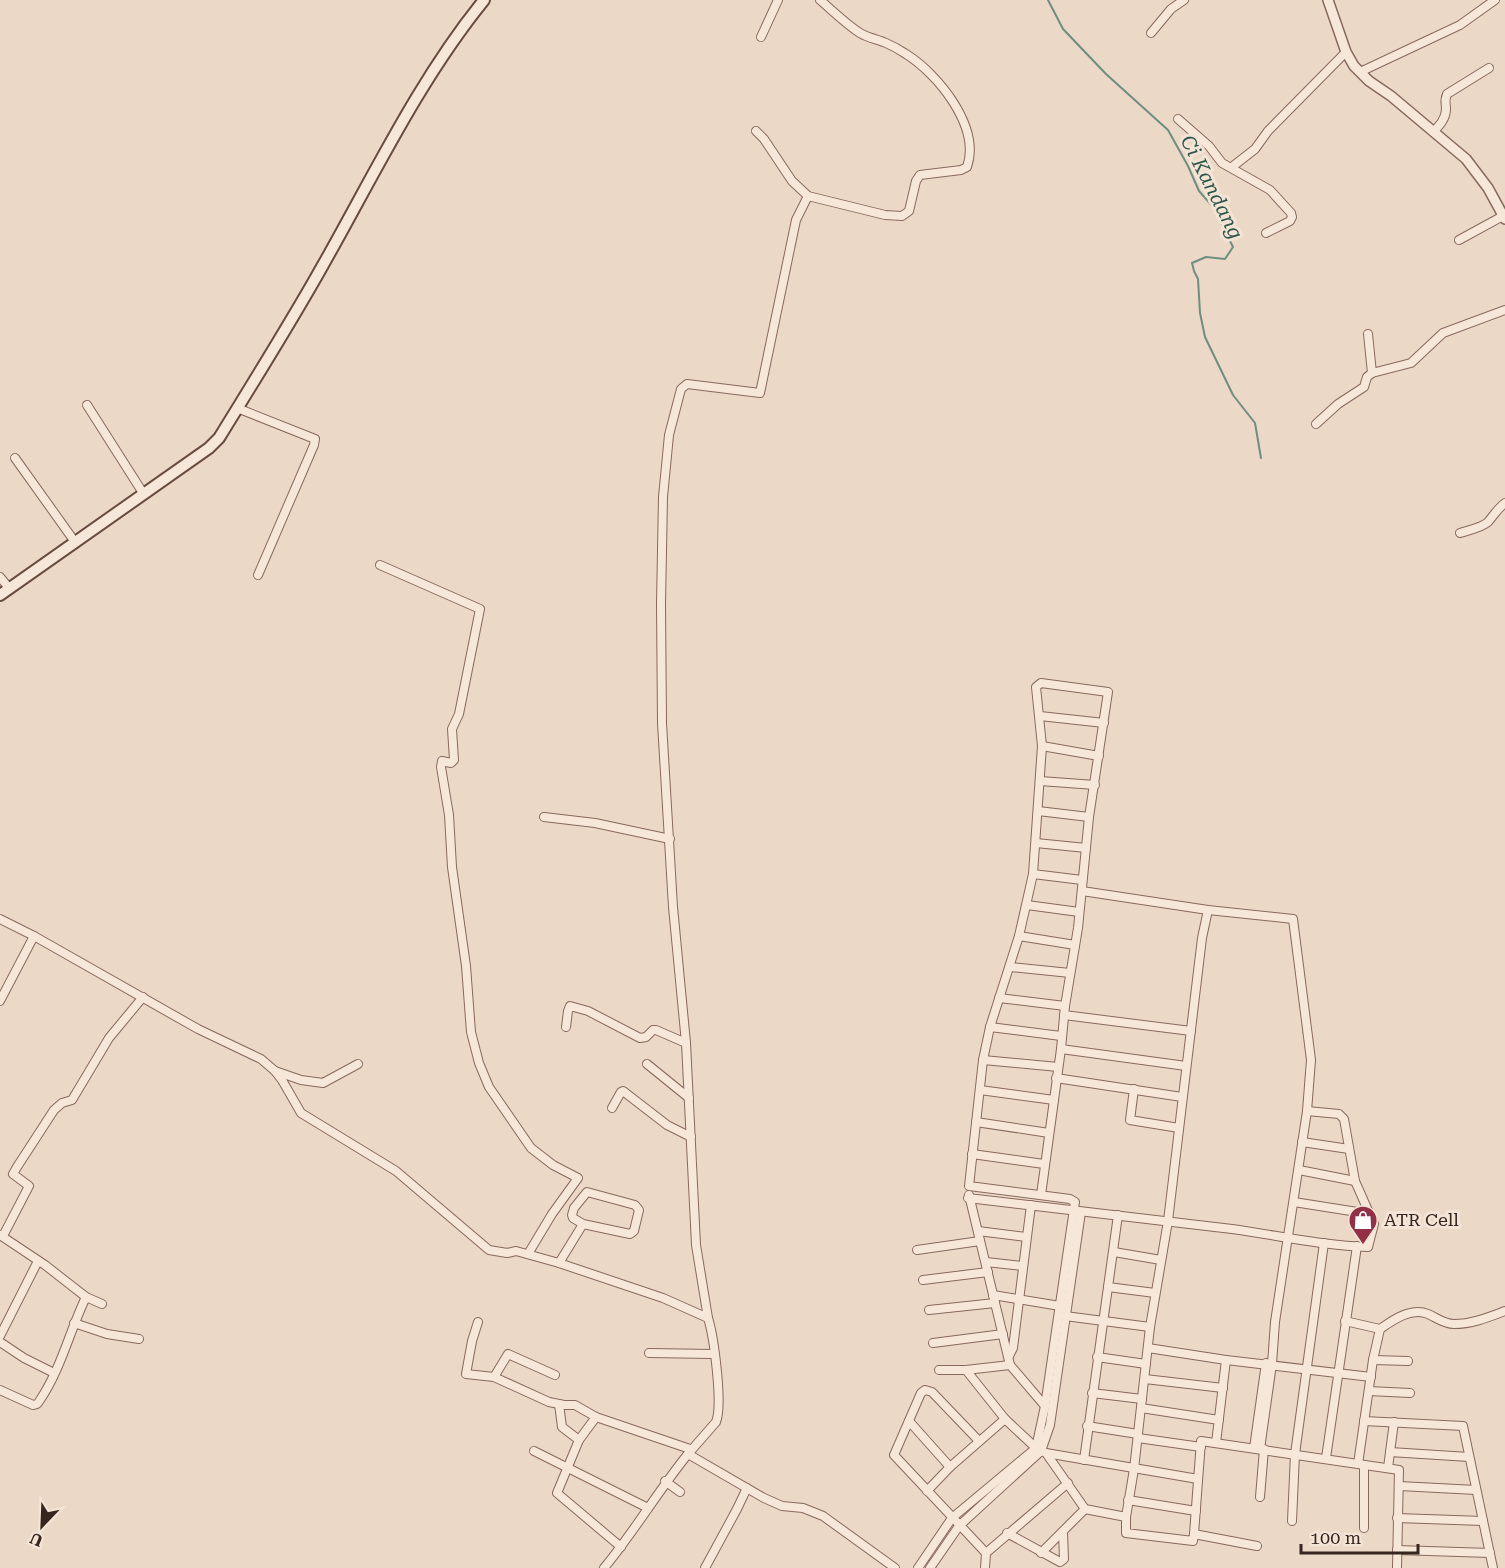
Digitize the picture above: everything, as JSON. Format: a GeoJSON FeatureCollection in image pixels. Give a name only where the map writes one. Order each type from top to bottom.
{"type":"FeatureCollection","features":[{"type":"Feature","properties":{"kind":"main road"},"geometry":{"type":"LineString","coordinates":[[5,592],[209,448],[219,438],[293,317],[408,113],[455,37],[484,0]]}},
{"type":"Feature","properties":{"kind":"street"},"geometry":{"type":"LineString","coordinates":[[761,38],[778,0]]}},
{"type":"Feature","properties":{"kind":"street"},"geometry":{"type":"LineString","coordinates":[[756,131],[764,139],[792,181],[808,196],[885,215],[902,216],[909,211],[916,181],[920,175],[963,170],[967,167],[970,154],[964,123],[955,105],[936,79],[909,56],[887,43],[861,34],[820,0]]}},
{"type":"Feature","properties":{"kind":"street"},"geometry":{"type":"LineString","coordinates":[[1150,33],[1172,9],[1184,0]]}},
{"type":"Feature","properties":{"kind":"street"},"geometry":{"type":"LineString","coordinates":[[1328,0],[1346,52],[1354,66],[1369,81],[1391,96],[1473,166],[1504,218],[1459,240]]}},
{"type":"Feature","properties":{"kind":"street"},"geometry":{"type":"LineString","coordinates":[[1360,72],[1460,25],[1495,0]]}},
{"type":"Feature","properties":{"kind":"street"},"geometry":{"type":"LineString","coordinates":[[1232,167],[1255,149],[1268,131],[1346,52]]}},
{"type":"Feature","properties":{"kind":"street"},"geometry":{"type":"LineString","coordinates":[[1433,132],[1444,117],[1446,110],[1444,99],[1447,94],[1489,68]]}},
{"type":"Feature","properties":{"kind":"street"},"geometry":{"type":"LineString","coordinates":[[1178,119],[1209,146],[1222,163],[1270,190],[1291,213],[1290,221],[1266,233]]}},
{"type":"Feature","properties":{"kind":"street"},"geometry":{"type":"LineString","coordinates":[[604,1568],[666,1481],[716,1422],[718,1416],[718,1390],[696,1245],[686,1043],[673,907],[662,723],[660,604],[663,497],[669,435],[678,394],[687,384],[760,393],[796,220],[808,196]]}},
{"type":"Feature","properties":{"kind":"street"},"geometry":{"type":"LineString","coordinates":[[1316,424],[1338,404],[1364,387],[1367,376],[1372,372],[1411,363],[1443,333],[1505,310]]}},
{"type":"Feature","properties":{"kind":"street"},"geometry":{"type":"LineString","coordinates":[[1368,333],[1372,372]]}},
{"type":"Feature","properties":{"kind":"street"},"geometry":{"type":"LineString","coordinates":[[87,405],[143,493]]}},
{"type":"Feature","properties":{"kind":"street"},"geometry":{"type":"LineString","coordinates":[[237,408],[315,439],[311,454],[258,575]]}},
{"type":"Feature","properties":{"kind":"street"},"geometry":{"type":"LineString","coordinates":[[15,458],[75,542]]}},
{"type":"Feature","properties":{"kind":"street"},"geometry":{"type":"LineString","coordinates":[[1460,532],[1483,526],[1505,503]]}},
{"type":"Feature","properties":{"kind":"street"},"geometry":{"type":"LineString","coordinates":[[380,565],[480,609],[459,714],[452,729],[454,760],[451,763],[441,762],[449,815],[452,867],[466,966],[471,1032],[479,1063],[489,1087],[524,1140],[553,1165],[578,1178],[557,1205],[528,1254]]}},
{"type":"Feature","properties":{"kind":"street"},"geometry":{"type":"LineString","coordinates":[[0,577],[5,592]]}},
{"type":"Feature","properties":{"kind":"street"},"geometry":{"type":"LineString","coordinates":[[1041,1195],[1082,891],[1089,817],[1108,692],[1041,683],[1036,687],[1042,746],[1032,874],[1019,936],[990,1027],[983,1060],[968,1198],[1010,1361],[1045,1406]]}},
{"type":"Feature","properties":{"kind":"street"},"geometry":{"type":"LineString","coordinates":[[1040,716],[1104,723]]}},
{"type":"Feature","properties":{"kind":"street"},"geometry":{"type":"LineString","coordinates":[[1042,746],[1099,756]]}},
{"type":"Feature","properties":{"kind":"street"},"geometry":{"type":"LineString","coordinates":[[1040,781],[1095,785]]}},
{"type":"Feature","properties":{"kind":"street"},"geometry":{"type":"LineString","coordinates":[[1038,811],[1089,817]]}},
{"type":"Feature","properties":{"kind":"street"},"geometry":{"type":"LineString","coordinates":[[544,817],[595,823],[670,839]]}},
{"type":"Feature","properties":{"kind":"street"},"geometry":{"type":"LineString","coordinates":[[1036,843],[1086,848]]}},
{"type":"Feature","properties":{"kind":"street"},"geometry":{"type":"LineString","coordinates":[[1032,874],[1082,880]]}},
{"type":"Feature","properties":{"kind":"street"},"geometry":{"type":"LineString","coordinates":[[1082,891],[1208,910],[1293,919],[1311,1060],[1299,1170],[1269,1364],[1260,1449],[1260,1497]]}},
{"type":"Feature","properties":{"kind":"street"},"geometry":{"type":"LineString","coordinates":[[1027,905],[1079,912]]}},
{"type":"Feature","properties":{"kind":"street"},"geometry":{"type":"LineString","coordinates":[[1208,910],[1202,938],[1168,1221],[1150,1327],[1134,1469],[1126,1517],[1126,1533],[1193,1541],[1201,1441],[1399,1470],[1396,1568]]}},
{"type":"Feature","properties":{"kind":"street"},"geometry":{"type":"LineString","coordinates":[[0,919],[198,1029],[258,1057],[275,1071],[302,1113],[396,1171],[482,1245],[496,1252],[516,1251],[559,1263],[663,1298],[708,1318]]}},
{"type":"Feature","properties":{"kind":"street"},"geometry":{"type":"LineString","coordinates":[[0,1001],[34,936]]}},
{"type":"Feature","properties":{"kind":"street"},"geometry":{"type":"LineString","coordinates":[[1019,936],[1075,945]]}},
{"type":"Feature","properties":{"kind":"street"},"geometry":{"type":"LineString","coordinates":[[1010,967],[1070,973]]}},
{"type":"Feature","properties":{"kind":"street"},"geometry":{"type":"LineString","coordinates":[[102,1304],[86,1297],[1,1236],[29,1186],[13,1174],[17,1167],[54,1110],[62,1103],[72,1100],[109,1038],[143,998]]}},
{"type":"Feature","properties":{"kind":"street"},"geometry":{"type":"LineString","coordinates":[[999,998],[1065,1006]]}},
{"type":"Feature","properties":{"kind":"street"},"geometry":{"type":"LineString","coordinates":[[566,1027],[567,1011],[570,1006],[588,1011],[640,1038],[656,1030],[686,1043]]}},
{"type":"Feature","properties":{"kind":"street"},"geometry":{"type":"LineString","coordinates":[[1064,1016],[1191,1031]]}},
{"type":"Feature","properties":{"kind":"street"},"geometry":{"type":"LineString","coordinates":[[990,1027],[1061,1036]]}},
{"type":"Feature","properties":{"kind":"street"},"geometry":{"type":"LineString","coordinates":[[1061,1049],[1186,1065]]}},
{"type":"Feature","properties":{"kind":"street"},"geometry":{"type":"LineString","coordinates":[[983,1060],[1058,1067]]}},
{"type":"Feature","properties":{"kind":"street"},"geometry":{"type":"LineString","coordinates":[[275,1071],[301,1080],[323,1083],[358,1064]]}},
{"type":"Feature","properties":{"kind":"street"},"geometry":{"type":"LineString","coordinates":[[647,1064],[689,1098]]}},
{"type":"Feature","properties":{"kind":"street"},"geometry":{"type":"LineString","coordinates":[[1056,1078],[1182,1096]]}},
{"type":"Feature","properties":{"kind":"street"},"geometry":{"type":"LineString","coordinates":[[1134,1089],[1130,1120],[1179,1128]]}},
{"type":"Feature","properties":{"kind":"street"},"geometry":{"type":"LineString","coordinates":[[980,1090],[1054,1100]]}},
{"type":"Feature","properties":{"kind":"street"},"geometry":{"type":"LineString","coordinates":[[612,1108],[623,1091],[668,1125],[691,1137]]}},
{"type":"Feature","properties":{"kind":"street"},"geometry":{"type":"LineString","coordinates":[[968,1198],[1366,1247],[1369,1245],[1374,1224],[1355,1181],[1342,1116],[1307,1111]]}},
{"type":"Feature","properties":{"kind":"street"},"geometry":{"type":"LineString","coordinates":[[976,1122],[1049,1132]]}},
{"type":"Feature","properties":{"kind":"street"},"geometry":{"type":"LineString","coordinates":[[1302,1142],[1349,1149]]}},
{"type":"Feature","properties":{"kind":"street"},"geometry":{"type":"LineString","coordinates":[[972,1154],[1044,1164]]}},
{"type":"Feature","properties":{"kind":"street"},"geometry":{"type":"LineString","coordinates":[[1299,1170],[1355,1181]]}},
{"type":"Feature","properties":{"kind":"street"},"geometry":{"type":"LineString","coordinates":[[930,1568],[959,1526],[1041,1451],[1050,1425],[1077,1211],[1073,1200],[969,1186]]}},
{"type":"Feature","properties":{"kind":"street"},"geometry":{"type":"LineString","coordinates":[[587,1192],[634,1205],[639,1210],[634,1231],[630,1234],[584,1224],[572,1215],[574,1208],[587,1192]]}},
{"type":"Feature","properties":{"kind":"street"},"geometry":{"type":"LineString","coordinates":[[1294,1202],[1370,1214]]}},
{"type":"Feature","properties":{"kind":"street"},"geometry":{"type":"LineString","coordinates":[[1010,1361],[1031,1205]]}},
{"type":"Feature","properties":{"kind":"street"},"geometry":{"type":"LineString","coordinates":[[918,1568],[952,1518],[1041,1451],[1045,1406],[1060,1306],[1077,1211]]}},
{"type":"Feature","properties":{"kind":"street"},"geometry":{"type":"LineString","coordinates":[[1084,1460],[1118,1215]]}},
{"type":"Feature","properties":{"kind":"street"},"geometry":{"type":"LineString","coordinates":[[559,1263],[584,1224]]}},
{"type":"Feature","properties":{"kind":"street"},"geometry":{"type":"LineString","coordinates":[[978,1231],[1026,1237]]}},
{"type":"Feature","properties":{"kind":"street"},"geometry":{"type":"LineString","coordinates":[[917,1250],[980,1241]]}},
{"type":"Feature","properties":{"kind":"street"},"geometry":{"type":"LineString","coordinates":[[1292,1521],[1295,1454],[1324,1243]]}},
{"type":"Feature","properties":{"kind":"street"},"geometry":{"type":"LineString","coordinates":[[1326,1458],[1357,1246]]}},
{"type":"Feature","properties":{"kind":"street"},"geometry":{"type":"LineString","coordinates":[[1113,1252],[1161,1260]]}},
{"type":"Feature","properties":{"kind":"street"},"geometry":{"type":"LineString","coordinates":[[0,1336],[38,1261]]}},
{"type":"Feature","properties":{"kind":"street"},"geometry":{"type":"LineString","coordinates":[[986,1262],[1022,1266]]}},
{"type":"Feature","properties":{"kind":"street"},"geometry":{"type":"LineString","coordinates":[[923,1280],[988,1272]]}},
{"type":"Feature","properties":{"kind":"street"},"geometry":{"type":"LineString","coordinates":[[1108,1287],[1155,1293]]}},
{"type":"Feature","properties":{"kind":"street"},"geometry":{"type":"LineString","coordinates":[[0,1390],[36,1405],[54,1373],[86,1297]]}},
{"type":"Feature","properties":{"kind":"street"},"geometry":{"type":"LineString","coordinates":[[929,1310],[994,1299],[1020,1298],[1060,1306]]}},
{"type":"Feature","properties":{"kind":"street"},"geometry":{"type":"LineString","coordinates":[[1364,1528],[1361,1464],[1364,1421],[1380,1329],[1394,1319],[1412,1312],[1427,1314],[1445,1323],[1455,1324],[1477,1321],[1505,1311]]}},
{"type":"Feature","properties":{"kind":"street"},"geometry":{"type":"LineString","coordinates":[[1065,1316],[1150,1327]]}},
{"type":"Feature","properties":{"kind":"street"},"geometry":{"type":"LineString","coordinates":[[1345,1321],[1380,1329]]}},
{"type":"Feature","properties":{"kind":"street"},"geometry":{"type":"LineString","coordinates":[[478,1322],[466,1374],[494,1377],[549,1402],[575,1404],[596,1416],[689,1452],[764,1498],[782,1506],[803,1508],[823,1516],[895,1568]]}},
{"type":"Feature","properties":{"kind":"street"},"geometry":{"type":"LineString","coordinates":[[74,1323],[107,1334],[139,1339]]}},
{"type":"Feature","properties":{"kind":"street"},"geometry":{"type":"LineString","coordinates":[[933,1343],[1003,1334]]}},
{"type":"Feature","properties":{"kind":"street"},"geometry":{"type":"LineString","coordinates":[[0,1342],[24,1358],[54,1373]]}},
{"type":"Feature","properties":{"kind":"street"},"geometry":{"type":"LineString","coordinates":[[1148,1348],[1226,1360],[1371,1377]]}},
{"type":"Feature","properties":{"kind":"street"},"geometry":{"type":"LineString","coordinates":[[649,1353],[713,1354]]}},
{"type":"Feature","properties":{"kind":"street"},"geometry":{"type":"LineString","coordinates":[[494,1377],[508,1354],[555,1375]]}},
{"type":"Feature","properties":{"kind":"street"},"geometry":{"type":"LineString","coordinates":[[1097,1357],[1146,1364]]}},
{"type":"Feature","properties":{"kind":"street"},"geometry":{"type":"LineString","coordinates":[[1216,1443],[1226,1360]]}},
{"type":"Feature","properties":{"kind":"street"},"geometry":{"type":"LineString","coordinates":[[1373,1360],[1408,1360]]}},
{"type":"Feature","properties":{"kind":"street"},"geometry":{"type":"LineString","coordinates":[[939,1370],[966,1370],[1010,1361]]}},
{"type":"Feature","properties":{"kind":"street"},"geometry":{"type":"LineString","coordinates":[[966,1370],[1005,1419],[1041,1451],[1068,1483],[1085,1509],[1126,1517]]}},
{"type":"Feature","properties":{"kind":"street"},"geometry":{"type":"LineString","coordinates":[[1145,1379],[1223,1388]]}},
{"type":"Feature","properties":{"kind":"street"},"geometry":{"type":"LineString","coordinates":[[980,1442],[932,1392],[926,1390],[921,1393],[894,1455],[986,1553]]}},
{"type":"Feature","properties":{"kind":"street"},"geometry":{"type":"LineString","coordinates":[[1369,1391],[1410,1393]]}},
{"type":"Feature","properties":{"kind":"street"},"geometry":{"type":"LineString","coordinates":[[1092,1393],[1219,1420]]}},
{"type":"Feature","properties":{"kind":"street"},"geometry":{"type":"LineString","coordinates":[[559,1404],[562,1427],[579,1440]]}},
{"type":"Feature","properties":{"kind":"street"},"geometry":{"type":"LineString","coordinates":[[596,1416],[579,1440],[557,1493],[621,1547]]}},
{"type":"Feature","properties":{"kind":"street"},"geometry":{"type":"LineString","coordinates":[[927,1491],[950,1467],[1005,1419]]}},
{"type":"Feature","properties":{"kind":"street"},"geometry":{"type":"LineString","coordinates":[[909,1421],[950,1467]]}},
{"type":"Feature","properties":{"kind":"street"},"geometry":{"type":"LineString","coordinates":[[1364,1421],[1463,1426],[1493,1568]]}},
{"type":"Feature","properties":{"kind":"street"},"geometry":{"type":"LineString","coordinates":[[1388,1468],[1394,1422]]}},
{"type":"Feature","properties":{"kind":"street"},"geometry":{"type":"LineString","coordinates":[[1087,1426],[1201,1447]]}},
{"type":"Feature","properties":{"kind":"street"},"geometry":{"type":"LineString","coordinates":[[534,1450],[648,1508]]}},
{"type":"Feature","properties":{"kind":"street"},"geometry":{"type":"LineString","coordinates":[[1041,1451],[1198,1479]]}},
{"type":"Feature","properties":{"kind":"street"},"geometry":{"type":"LineString","coordinates":[[1390,1452],[1469,1457]]}},
{"type":"Feature","properties":{"kind":"street"},"geometry":{"type":"LineString","coordinates":[[666,1481],[680,1492]]}},
{"type":"Feature","properties":{"kind":"street"},"geometry":{"type":"LineString","coordinates":[[985,1568],[986,1553],[1068,1483]]}},
{"type":"Feature","properties":{"kind":"street"},"geometry":{"type":"LineString","coordinates":[[1399,1486],[1476,1490]]}},
{"type":"Feature","properties":{"kind":"street"},"geometry":{"type":"LineString","coordinates":[[705,1568],[747,1488]]}},
{"type":"Feature","properties":{"kind":"street"},"geometry":{"type":"LineString","coordinates":[[1128,1500],[1196,1510]]}},
{"type":"Feature","properties":{"kind":"street"},"geometry":{"type":"LineString","coordinates":[[1041,1552],[1085,1509]]}},
{"type":"Feature","properties":{"kind":"street"},"geometry":{"type":"LineString","coordinates":[[1397,1518],[1483,1521]]}},
{"type":"Feature","properties":{"kind":"street"},"geometry":{"type":"LineString","coordinates":[[1007,1533],[1063,1562],[1063,1532]]}},
{"type":"Feature","properties":{"kind":"street"},"geometry":{"type":"LineString","coordinates":[[1194,1534],[1257,1546]]}},
{"type":"Feature","properties":{"kind":"street"},"geometry":{"type":"LineString","coordinates":[[1397,1550],[1490,1553]]}},
{"type":"Feature","properties":{"kind":"waterway","name":"Ci Kandang"},"geometry":{"type":"LineString","coordinates":[[1048,0],[1063,29],[1106,74],[1168,130],[1199,191],[1214,208],[1233,247],[1225,259],[1206,257],[1192,263],[1198,279],[1200,313],[1205,337],[1233,395],[1255,423],[1261,458]]}},
{"type":"Feature","properties":{"kind":"place","name":"ATR Cell"},"geometry":{"type":"Point","coordinates":[1363,1246]}}]}
